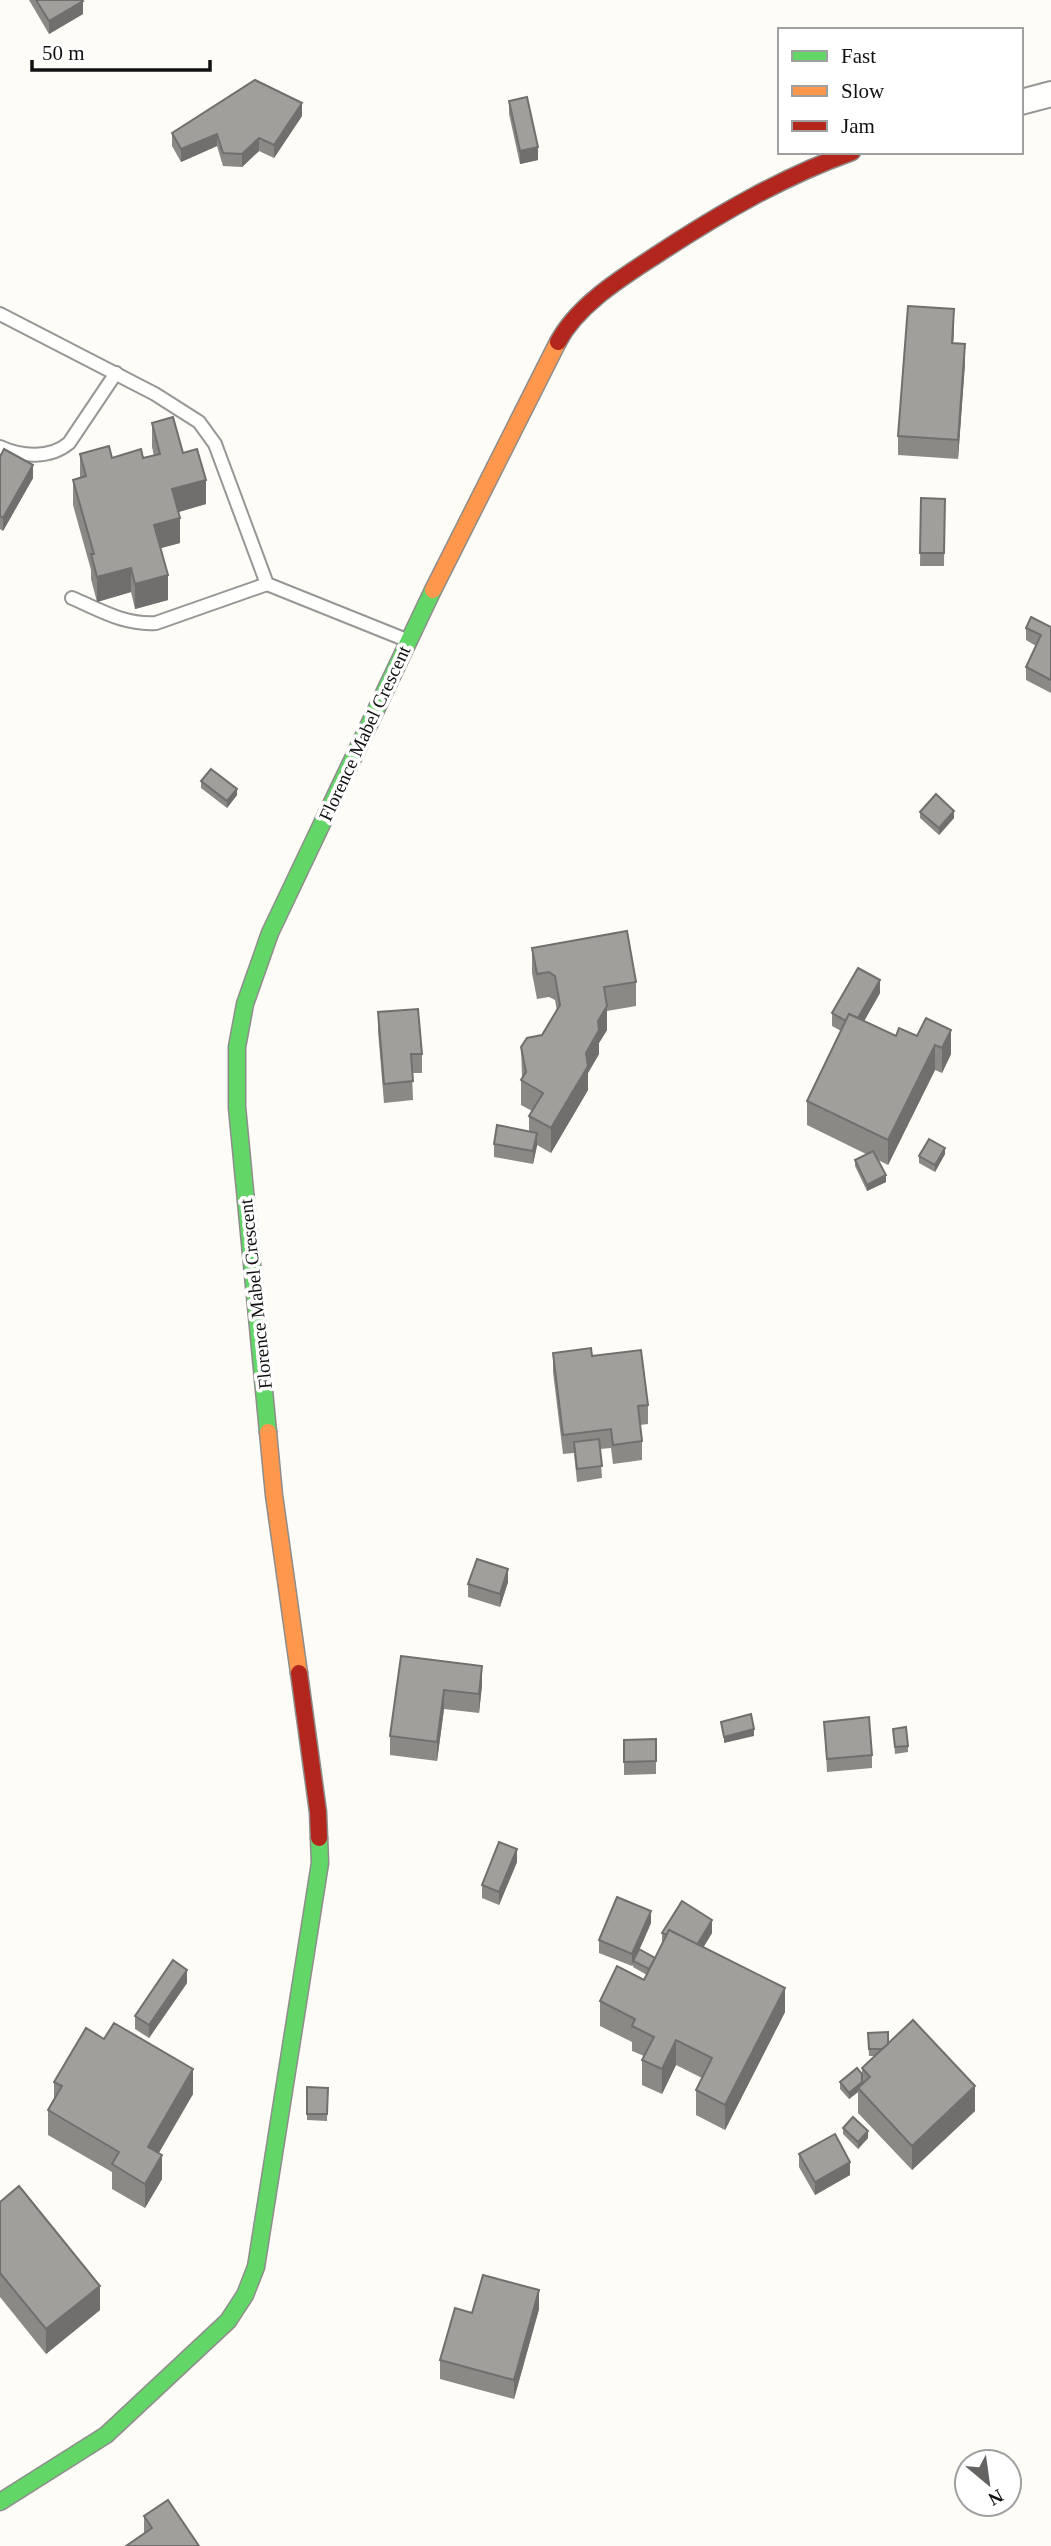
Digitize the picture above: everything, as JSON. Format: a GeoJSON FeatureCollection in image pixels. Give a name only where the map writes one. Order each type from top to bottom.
{"type":"FeatureCollection","features":[{"type":"Feature","properties":{"kind":"street"},"geometry":{"type":"LineString","coordinates":[[1023,101],[1051,94]]}},
{"type":"Feature","properties":{"kind":"street","name":"Florence Mabel Crescent"},"geometry":{"type":"LineString","coordinates":[[0,2502],[106,2435],[228,2321],[241,2305],[254,2276],[320,1863],[318,1812],[274,1495],[237,1107],[237,1047],[245,1004],[270,933],[407,640],[564,333],[581,311],[602,293],[653,257],[722,214],[819,163],[846,154]]}},
{"type":"Feature","properties":{"kind":"lane"},"geometry":{"type":"LineString","coordinates":[[0,314],[155,394],[199,422],[209,434],[267,584]]}},
{"type":"Feature","properties":{"kind":"lane"},"geometry":{"type":"LineString","coordinates":[[0,447],[33,456],[60,449],[69,443],[116,373]]}},
{"type":"Feature","properties":{"kind":"lane"},"geometry":{"type":"LineString","coordinates":[[72,598],[123,621],[156,623],[267,584],[407,640]]}},
{"type":"Feature","properties":{"kind":"building"},"geometry":{"type":"Polygon","coordinates":[[[36,0],[82,0],[83,1],[49,21],[36,0]]]}},
{"type":"Feature","properties":{"kind":"building"},"geometry":{"type":"Polygon","coordinates":[[[255,80],[302,103],[274,145],[259,138],[242,154],[223,153],[217,134],[181,149],[172,133],[255,80]]]}},
{"type":"Feature","properties":{"kind":"building"},"geometry":{"type":"Polygon","coordinates":[[[527,97],[538,147],[520,151],[509,101],[527,97]]]}},
{"type":"Feature","properties":{"kind":"building"},"geometry":{"type":"Polygon","coordinates":[[[908,306],[954,309],[952,343],[965,344],[958,440],[898,436],[908,306]]]}},
{"type":"Feature","properties":{"kind":"building"},"geometry":{"type":"Polygon","coordinates":[[[173,417],[183,453],[197,449],[206,480],[172,489],[180,518],[154,525],[168,575],[135,584],[131,568],[97,577],[91,554],[94,554],[73,480],[86,476],[80,454],[109,446],[112,458],[141,449],[143,458],[160,454],[152,423],[173,417]]]}},
{"type":"Feature","properties":{"kind":"building"},"geometry":{"type":"Polygon","coordinates":[[[4,449],[33,465],[3,518],[0,516],[0,457],[4,449]]]}},
{"type":"Feature","properties":{"kind":"building"},"geometry":{"type":"Polygon","coordinates":[[[921,498],[945,499],[944,553],[920,553],[921,498]]]}},
{"type":"Feature","properties":{"kind":"building"},"geometry":{"type":"Polygon","coordinates":[[[1031,617],[1051,627],[1051,680],[1026,667],[1041,635],[1026,628],[1031,617]]]}},
{"type":"Feature","properties":{"kind":"building"},"geometry":{"type":"Polygon","coordinates":[[[211,769],[237,789],[227,801],[201,781],[211,769]]]}},
{"type":"Feature","properties":{"kind":"building"},"geometry":{"type":"Polygon","coordinates":[[[936,794],[954,811],[939,828],[920,812],[936,794]]]}},
{"type":"Feature","properties":{"kind":"building"},"geometry":{"type":"Polygon","coordinates":[[[627,931],[636,982],[604,987],[607,1006],[598,1021],[599,1030],[586,1053],[588,1066],[551,1128],[529,1116],[543,1093],[521,1080],[526,1072],[521,1047],[527,1038],[542,1035],[560,1005],[555,976],[549,972],[537,974],[532,948],[627,931]]]}},
{"type":"Feature","properties":{"kind":"building"},"geometry":{"type":"Polygon","coordinates":[[[858,968],[880,980],[858,1018],[849,1014],[846,1021],[832,1013],[858,968]]]}},
{"type":"Feature","properties":{"kind":"building"},"geometry":{"type":"Polygon","coordinates":[[[418,1009],[422,1054],[411,1054],[413,1081],[384,1084],[378,1012],[418,1009]]]}},
{"type":"Feature","properties":{"kind":"building"},"geometry":{"type":"Polygon","coordinates":[[[849,1014],[896,1036],[899,1028],[917,1036],[926,1018],[951,1030],[942,1048],[935,1045],[888,1140],[807,1101],[849,1014]]]}},
{"type":"Feature","properties":{"kind":"building"},"geometry":{"type":"Polygon","coordinates":[[[497,1125],[537,1133],[533,1151],[494,1144],[497,1125]]]}},
{"type":"Feature","properties":{"kind":"building"},"geometry":{"type":"Polygon","coordinates":[[[929,1139],[945,1148],[935,1165],[919,1156],[929,1139]]]}},
{"type":"Feature","properties":{"kind":"building"},"geometry":{"type":"Polygon","coordinates":[[[873,1151],[886,1175],[867,1185],[855,1160],[873,1151]]]}},
{"type":"Feature","properties":{"kind":"building"},"geometry":{"type":"Polygon","coordinates":[[[591,1348],[592,1356],[641,1350],[648,1405],[638,1406],[642,1441],[613,1445],[611,1429],[563,1435],[553,1353],[591,1348]]]}},
{"type":"Feature","properties":{"kind":"building"},"geometry":{"type":"Polygon","coordinates":[[[599,1439],[602,1466],[577,1469],[574,1442],[599,1439]]]}},
{"type":"Feature","properties":{"kind":"building"},"geometry":{"type":"Polygon","coordinates":[[[477,1559],[508,1569],[500,1594],[468,1584],[477,1559]]]}},
{"type":"Feature","properties":{"kind":"building"},"geometry":{"type":"Polygon","coordinates":[[[401,1656],[482,1666],[479,1694],[444,1690],[437,1742],[390,1736],[401,1656]]]}},
{"type":"Feature","properties":{"kind":"building"},"geometry":{"type":"Polygon","coordinates":[[[751,1714],[754,1729],[724,1737],[721,1722],[751,1714]]]}},
{"type":"Feature","properties":{"kind":"building"},"geometry":{"type":"Polygon","coordinates":[[[869,1717],[872,1755],[827,1759],[824,1722],[869,1717]]]}},
{"type":"Feature","properties":{"kind":"building"},"geometry":{"type":"Polygon","coordinates":[[[906,1727],[908,1746],[895,1747],[893,1729],[906,1727]]]}},
{"type":"Feature","properties":{"kind":"building"},"geometry":{"type":"Polygon","coordinates":[[[656,1739],[656,1761],[624,1762],[624,1740],[656,1739]]]}},
{"type":"Feature","properties":{"kind":"building"},"geometry":{"type":"Polygon","coordinates":[[[499,1842],[517,1849],[499,1892],[482,1885],[499,1842]]]}},
{"type":"Feature","properties":{"kind":"building"},"geometry":{"type":"Polygon","coordinates":[[[617,1897],[651,1911],[632,1954],[599,1940],[617,1897]]]}},
{"type":"Feature","properties":{"kind":"building"},"geometry":{"type":"Polygon","coordinates":[[[682,1901],[712,1920],[697,1945],[669,1930],[667,1935],[662,1933],[682,1901]]]}},
{"type":"Feature","properties":{"kind":"building"},"geometry":{"type":"Polygon","coordinates":[[[669,1930],[785,1988],[725,2105],[696,2090],[712,2058],[676,2040],[662,2069],[642,2060],[654,2037],[632,2026],[635,2019],[600,2001],[617,1966],[644,1980],[669,1930]]]}},
{"type":"Feature","properties":{"kind":"building"},"geometry":{"type":"Polygon","coordinates":[[[639,1949],[655,1958],[649,1969],[633,1961],[639,1949]]]}},
{"type":"Feature","properties":{"kind":"building"},"geometry":{"type":"Polygon","coordinates":[[[173,1960],[187,1970],[149,2025],[135,2016],[173,1960]]]}},
{"type":"Feature","properties":{"kind":"building"},"geometry":{"type":"Polygon","coordinates":[[[913,2020],[975,2086],[912,2146],[858,2088],[870,2077],[862,2068],[913,2020]]]}},
{"type":"Feature","properties":{"kind":"building"},"geometry":{"type":"Polygon","coordinates":[[[114,2023],[193,2069],[148,2147],[162,2155],[145,2184],[112,2164],[119,2152],[48,2110],[62,2086],[54,2082],[86,2028],[104,2039],[114,2023]]]}},
{"type":"Feature","properties":{"kind":"building"},"geometry":{"type":"Polygon","coordinates":[[[888,2032],[888,2044],[882,2049],[869,2049],[868,2033],[888,2032]]]}},
{"type":"Feature","properties":{"kind":"building"},"geometry":{"type":"Polygon","coordinates":[[[857,2068],[862,2074],[862,2082],[849,2093],[840,2082],[857,2068]]]}},
{"type":"Feature","properties":{"kind":"building"},"geometry":{"type":"Polygon","coordinates":[[[307,2087],[328,2088],[327,2114],[307,2114],[307,2087]]]}},
{"type":"Feature","properties":{"kind":"building"},"geometry":{"type":"Polygon","coordinates":[[[853,2117],[868,2131],[858,2142],[843,2128],[853,2117]]]}},
{"type":"Feature","properties":{"kind":"building"},"geometry":{"type":"Polygon","coordinates":[[[835,2134],[850,2162],[815,2182],[799,2154],[835,2134]]]}},
{"type":"Feature","properties":{"kind":"building"},"geometry":{"type":"Polygon","coordinates":[[[19,2186],[100,2286],[46,2329],[0,2273],[0,2202],[19,2186]]]}},
{"type":"Feature","properties":{"kind":"building"},"geometry":{"type":"Polygon","coordinates":[[[483,2275],[539,2290],[514,2380],[440,2360],[455,2308],[472,2313],[483,2275]]]}},
{"type":"Feature","properties":{"kind":"building"},"geometry":{"type":"Polygon","coordinates":[[[168,2500],[199,2546],[126,2546],[152,2528],[144,2516],[168,2500]]]}},
{"type":"Feature","properties":{"kind":"traffic: fast"},"geometry":{"type":"LineString","coordinates":[[268,1432],[237,1107],[237,1047],[245,1004],[270,933],[433,590]]}},
{"type":"Feature","properties":{"kind":"traffic: fast"},"geometry":{"type":"LineString","coordinates":[[0,2502],[106,2435],[228,2321],[245,2295],[256,2267],[320,1863],[319,1838]]}},
{"type":"Feature","properties":{"kind":"traffic: slow"},"geometry":{"type":"LineString","coordinates":[[433,590],[558,342]]}},
{"type":"Feature","properties":{"kind":"traffic: slow"},"geometry":{"type":"LineString","coordinates":[[268,1432],[299,1673]]}},
{"type":"Feature","properties":{"kind":"traffic: jam"},"geometry":{"type":"LineString","coordinates":[[558,342],[577,315],[589,304],[658,254],[752,197],[847,154]]}},
{"type":"Feature","properties":{"kind":"traffic: jam"},"geometry":{"type":"LineString","coordinates":[[299,1673],[318,1812],[319,1838]]}}]}
